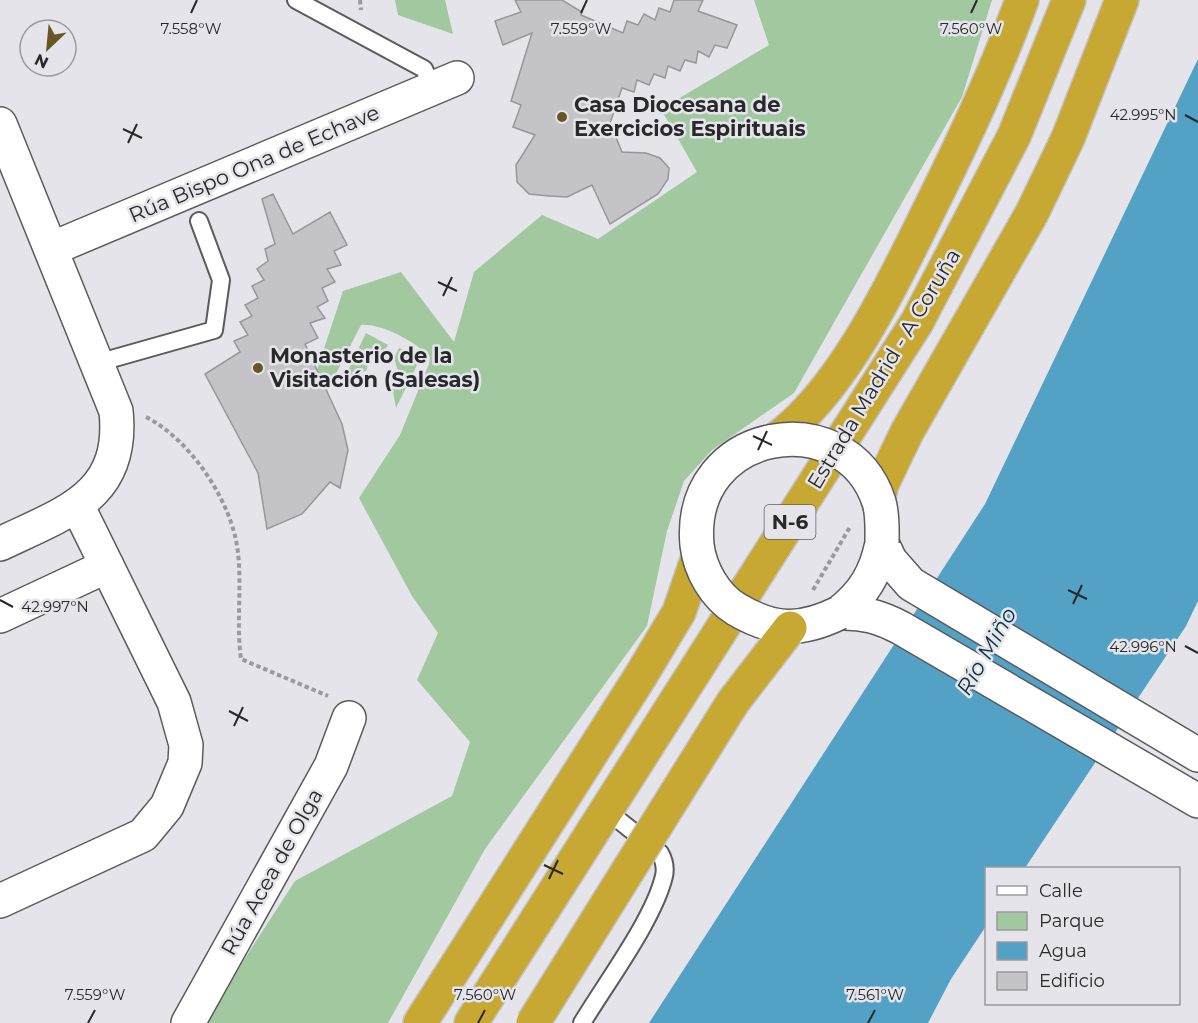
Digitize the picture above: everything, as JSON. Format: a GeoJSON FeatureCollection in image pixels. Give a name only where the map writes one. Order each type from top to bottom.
{"type":"FeatureCollection","features":[{"type":"Feature","properties":{"kind":"highway"},"geometry":{"type":"LineString","coordinates":[[775,440],[799,423],[818,400],[871,320],[909,251],[976,115],[1022,0]]}},
{"type":"Feature","properties":{"kind":"highway","name":"Estrada Madrid - A Coruña"},"geometry":{"type":"LineString","coordinates":[[471,1023],[917,322],[1014,136],[1069,0]]}},
{"type":"Feature","properties":{"kind":"highway"},"geometry":{"type":"LineString","coordinates":[[866,511],[907,432],[1032,213],[1068,138],[1122,0]]}},
{"type":"Feature","properties":{"kind":"highway"},"geometry":{"type":"LineString","coordinates":[[420,1023],[679,612],[698,557]]}},
{"type":"Feature","properties":{"kind":"highway"},"geometry":{"type":"LineString","coordinates":[[533,1023],[733,702],[790,628]]}},
{"type":"Feature","properties":{"kind":"street","name":"Rúa Bispo Ona de Echave"},"geometry":{"type":"LineString","coordinates":[[51,249],[445,83]]}},
{"type":"Feature","properties":{"kind":"street"},"geometry":{"type":"LineString","coordinates":[[0,124],[116,411],[115,450],[111,468],[97,489],[78,507],[0,544]]}},
{"type":"Feature","properties":{"kind":"street"},"geometry":{"type":"LineString","coordinates":[[882,543],[872,578],[852,603],[838,613],[817,622],[790,628],[754,619],[729,604],[710,583],[698,557],[695,526],[703,495],[714,477],[720,469],[745,449],[775,440],[800,439],[825,446],[847,458],[868,479],[866,511],[882,543],[890,560],[911,584],[1198,755]]}},
{"type":"Feature","properties":{"kind":"street"},"geometry":{"type":"LineString","coordinates":[[0,901],[143,835],[167,806],[186,763],[182,723],[165,682],[78,507]]}},
{"type":"Feature","properties":{"kind":"street"},"geometry":{"type":"LineString","coordinates":[[0,616],[107,566]]}},
{"type":"Feature","properties":{"kind":"street"},"geometry":{"type":"LineString","coordinates":[[838,613],[859,612],[875,615],[901,628],[1198,801]]}},
{"type":"Feature","properties":{"kind":"street","name":"Rúa Acea de Olga"},"geometry":{"type":"LineString","coordinates":[[188,1023],[331,766],[349,718]]}},
{"type":"Feature","properties":{"kind":"lane"},"geometry":{"type":"LineString","coordinates":[[296,0],[424,69],[445,83]]}},
{"type":"Feature","properties":{"kind":"lane"},"geometry":{"type":"LineString","coordinates":[[97,363],[214,330],[221,280],[199,221]]}},
{"type":"Feature","properties":{"kind":"lane"},"geometry":{"type":"LineString","coordinates":[[582,1023],[655,902],[665,873],[664,861],[660,853],[606,810]]}},
{"type":"Feature","properties":{"kind":"path"},"geometry":{"type":"LineString","coordinates":[[141,414],[163,426],[187,447],[210,480],[230,523],[238,552],[241,659],[329,696],[349,718]]}},
{"type":"Feature","properties":{"kind":"path"},"geometry":{"type":"LineString","coordinates":[[811,593],[866,511]]}},
{"type":"Feature","properties":{"kind":"green space"},"geometry":{"type":"Polygon","coordinates":[[[395,0],[445,0],[453,34],[398,15],[395,0]]]}},
{"type":"Feature","properties":{"kind":"green space"},"geometry":{"type":"Polygon","coordinates":[[[754,0],[992,0],[962,97],[794,393],[712,450],[684,481],[667,531],[647,626],[485,849],[388,1023],[203,1023],[295,881],[452,796],[470,742],[417,680],[438,633],[412,596],[359,498],[400,435],[430,357],[416,345],[388,330],[361,325],[326,393],[313,382],[343,291],[401,272],[454,342],[474,272],[542,215],[598,239],[697,172],[661,109],[769,45],[754,0]]]}},
{"type":"Feature","properties":{"kind":"green space"},"geometry":{"type":"Polygon","coordinates":[[[366,333],[388,345],[384,351],[372,357],[367,370],[342,383],[366,333]]]}},
{"type":"Feature","properties":{"kind":"green space"},"geometry":{"type":"Polygon","coordinates":[[[399,348],[418,356],[419,361],[396,408],[391,381],[398,371],[394,358],[399,348]]]}},
{"type":"Feature","properties":{"kind":"water","name":"Río Miño"},"geometry":{"type":"Polygon","coordinates":[[[1198,59],[1198,601],[1186,626],[1026,867],[985,867],[985,928],[951,979],[928,1023],[649,1023],[985,504],[1198,59]]]}},
{"type":"Feature","properties":{"kind":"building","name":"Casa Diocesana de Exercicios Espirituais"},"geometry":{"type":"Polygon","coordinates":[[[515,0],[562,0],[582,12],[581,15],[623,33],[627,21],[638,25],[644,14],[655,20],[659,8],[670,12],[674,0],[703,0],[698,11],[737,25],[727,48],[715,45],[709,57],[698,51],[696,63],[685,60],[680,71],[668,66],[665,78],[654,74],[649,85],[637,80],[634,92],[622,88],[610,123],[622,152],[646,153],[660,158],[669,168],[668,179],[658,194],[610,224],[592,185],[567,197],[529,194],[517,182],[516,165],[535,135],[513,127],[521,105],[511,101],[532,33],[503,45],[495,21],[521,12],[515,0]]]}},
{"type":"Feature","properties":{"kind":"building","name":"Monasterio de la Visitación (Salesas)"},"geometry":{"type":"Polygon","coordinates":[[[273,194],[293,234],[330,212],[347,245],[334,251],[341,265],[327,269],[335,282],[322,288],[328,301],[317,307],[325,318],[310,323],[318,338],[305,344],[342,424],[348,450],[340,488],[330,482],[302,514],[267,529],[258,473],[205,374],[240,352],[234,341],[248,335],[240,322],[252,316],[245,305],[258,298],[252,286],[264,280],[257,269],[268,261],[265,249],[275,244],[262,199],[273,194]]]}},
{"type":"Feature","properties":{"kind":"place","name":"Casa Diocesana de Exercicios Espirituais"},"geometry":{"type":"Point","coordinates":[562,117]}},
{"type":"Feature","properties":{"kind":"place","name":"Monasterio de la Visitación (Salesas)"},"geometry":{"type":"Point","coordinates":[258,368]}}]}
